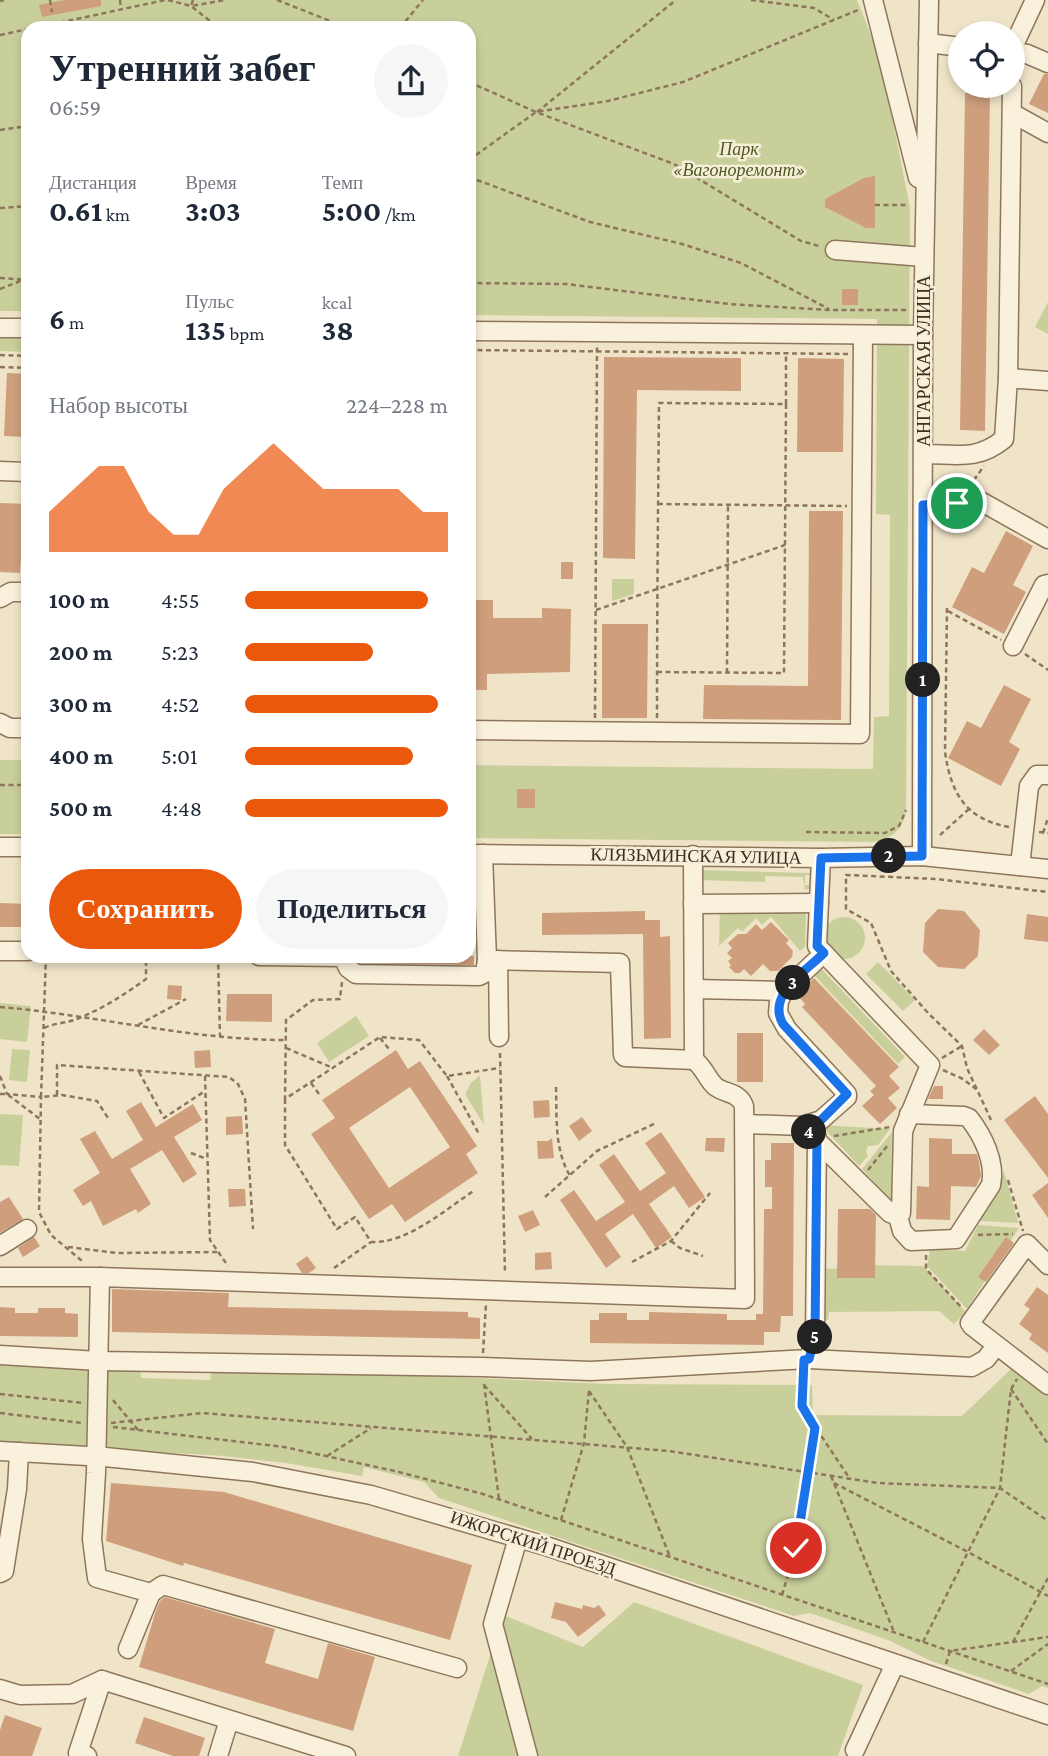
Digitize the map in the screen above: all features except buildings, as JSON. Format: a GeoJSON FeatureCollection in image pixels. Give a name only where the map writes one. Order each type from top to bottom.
{"type":"FeatureCollection","features":[{"type":"Feature","properties":{"kind":"street","name":"АНГАРСКАЯ УЛИЦА"},"geometry":{"type":"LineString","coordinates":[[873,0],[917,205],[924,257],[916,335],[923,454],[922,856]]}},
{"type":"Feature","properties":{"kind":"street","name":"АНГАРСКАЯ УЛИЦА"},"geometry":{"type":"LineString","coordinates":[[917,205],[929,0]]}},
{"type":"Feature","properties":{"kind":"street"},"geometry":{"type":"LineString","coordinates":[[1025,30],[1035,0]]}},
{"type":"Feature","properties":{"kind":"street"},"geometry":{"type":"LineString","coordinates":[[928,43],[948,45]]}},
{"type":"Feature","properties":{"kind":"street"},"geometry":{"type":"LineString","coordinates":[[1025,50],[1048,48]]}},
{"type":"Feature","properties":{"kind":"street"},"geometry":{"type":"LineString","coordinates":[[1025,54],[1048,63]]}},
{"type":"Feature","properties":{"kind":"street"},"geometry":{"type":"LineString","coordinates":[[923,454],[979,454],[990,451],[1004,439],[1008,378],[1012,98]]}},
{"type":"Feature","properties":{"kind":"street"},"geometry":{"type":"LineString","coordinates":[[1012,114],[1048,134]]}},
{"type":"Feature","properties":{"kind":"street"},"geometry":{"type":"LineString","coordinates":[[835,250],[924,257]]}},
{"type":"Feature","properties":{"kind":"street"},"geometry":{"type":"LineString","coordinates":[[0,328],[21,328]]}},
{"type":"Feature","properties":{"kind":"street"},"geometry":{"type":"LineString","coordinates":[[476,331],[916,335]]}},
{"type":"Feature","properties":{"kind":"street"},"geometry":{"type":"LineString","coordinates":[[476,730],[860,734],[863,335]]}},
{"type":"Feature","properties":{"kind":"street"},"geometry":{"type":"LineString","coordinates":[[1008,378],[1048,381]]}},
{"type":"Feature","properties":{"kind":"street"},"geometry":{"type":"LineString","coordinates":[[0,471],[21,472]]}},
{"type":"Feature","properties":{"kind":"street"},"geometry":{"type":"LineString","coordinates":[[923,505],[982,502],[1048,538]]}},
{"type":"Feature","properties":{"kind":"street"},"geometry":{"type":"LineString","coordinates":[[1013,646],[1044,585],[1048,584]]}},
{"type":"Feature","properties":{"kind":"street"},"geometry":{"type":"LineString","coordinates":[[0,598],[11,592],[21,592]]}},
{"type":"Feature","properties":{"kind":"street"},"geometry":{"type":"LineString","coordinates":[[0,723],[21,728]]}},
{"type":"Feature","properties":{"kind":"street"},"geometry":{"type":"LineString","coordinates":[[1020,866],[1029,786],[1037,775],[1048,775]]}},
{"type":"Feature","properties":{"kind":"street"},"geometry":{"type":"LineString","coordinates":[[0,847],[21,847]]}},
{"type":"Feature","properties":{"kind":"street"},"geometry":{"type":"LineString","coordinates":[[476,854],[477,887],[493,960],[499,1037]]}},
{"type":"Feature","properties":{"kind":"street","name":"КЛЯЗЬМИНСКАЯ УЛИЦА"},"geometry":{"type":"LineString","coordinates":[[476,854],[821,858],[922,856],[1048,869]]}},
{"type":"Feature","properties":{"kind":"street"},"geometry":{"type":"LineString","coordinates":[[693,855],[698,904],[694,962],[694,1060]]}},
{"type":"Feature","properties":{"kind":"street"},"geometry":{"type":"LineString","coordinates":[[821,858],[817,946],[930,1065],[907,1119],[901,1213],[898,1216],[902,1231],[907,1239],[956,1240],[991,1185],[991,1157],[972,1122],[964,1116],[907,1119]]}},
{"type":"Feature","properties":{"kind":"street"},"geometry":{"type":"LineString","coordinates":[[698,904],[819,903]]}},
{"type":"Feature","properties":{"kind":"street"},"geometry":{"type":"LineString","coordinates":[[0,951],[21,951]]}},
{"type":"Feature","properties":{"kind":"street"},"geometry":{"type":"LineString","coordinates":[[746,1124],[802,1126],[821,1120],[847,1094],[783,1024],[779,1007],[784,991],[824,953]]}},
{"type":"Feature","properties":{"kind":"street"},"geometry":{"type":"LineString","coordinates":[[346,963],[356,974],[465,976],[483,975],[493,960]]}},
{"type":"Feature","properties":{"kind":"street"},"geometry":{"type":"LineString","coordinates":[[0,1277],[100,1277],[745,1299],[746,1124],[742,1101],[717,1087],[702,1066],[694,1060],[623,1055],[620,963],[493,960]]}},
{"type":"Feature","properties":{"kind":"street"},"geometry":{"type":"LineString","coordinates":[[694,989],[784,991]]}},
{"type":"Feature","properties":{"kind":"street"},"geometry":{"type":"LineString","coordinates":[[802,1126],[890,1213],[898,1216]]}},
{"type":"Feature","properties":{"kind":"street"},"geometry":{"type":"LineString","coordinates":[[806,1359],[815,1337],[817,1138]]}},
{"type":"Feature","properties":{"kind":"street"},"geometry":{"type":"LineString","coordinates":[[0,1246],[27,1229]]}},
{"type":"Feature","properties":{"kind":"street"},"geometry":{"type":"LineString","coordinates":[[1048,1265],[1027,1244],[970,1322],[996,1346],[1048,1385]]}},
{"type":"Feature","properties":{"kind":"street"},"geometry":{"type":"LineString","coordinates":[[100,1277],[99,1361],[102,1398],[96,1425],[92,1539],[97,1578],[151,1592]]}},
{"type":"Feature","properties":{"kind":"street"},"geometry":{"type":"LineString","coordinates":[[0,1355],[483,1376],[806,1359],[972,1367],[986,1359],[996,1346]]}},
{"type":"Feature","properties":{"kind":"street","name":"ИЖОРСКИЙ ПРОЕЗД"},"geometry":{"type":"LineString","coordinates":[[0,1451],[226,1469],[312,1482],[433,1512],[1048,1715]]}},
{"type":"Feature","properties":{"kind":"street"},"geometry":{"type":"LineString","coordinates":[[0,1573],[4,1571],[17,1489],[19,1452]]}},
{"type":"Feature","properties":{"kind":"street"},"geometry":{"type":"LineString","coordinates":[[518,1538],[493,1624],[528,1756]]}},
{"type":"Feature","properties":{"kind":"street"},"geometry":{"type":"LineString","coordinates":[[128,1649],[151,1592],[163,1585],[457,1668]]}},
{"type":"Feature","properties":{"kind":"street"},"geometry":{"type":"LineString","coordinates":[[855,1750],[895,1664]]}},
{"type":"Feature","properties":{"kind":"street"},"geometry":{"type":"LineString","coordinates":[[87,1756],[78,1753],[102,1680]]}},
{"type":"Feature","properties":{"kind":"street"},"geometry":{"type":"LineString","coordinates":[[0,1689],[20,1695],[72,1694],[102,1680],[346,1756]]}},
{"type":"Feature","properties":{"kind":"street"},"geometry":{"type":"LineString","coordinates":[[218,1756],[229,1720]]}},
{"type":"Feature","properties":{"kind":"path"},"geometry":{"type":"LineString","coordinates":[[50,0],[52,12]]}},
{"type":"Feature","properties":{"kind":"path"},"geometry":{"type":"LineString","coordinates":[[120,0],[121,9]]}},
{"type":"Feature","properties":{"kind":"path"},"geometry":{"type":"LineString","coordinates":[[67,21],[166,0],[191,6],[225,0]]}},
{"type":"Feature","properties":{"kind":"path"},"geometry":{"type":"LineString","coordinates":[[191,6],[193,0]]}},
{"type":"Feature","properties":{"kind":"path"},"geometry":{"type":"LineString","coordinates":[[277,0],[330,21]]}},
{"type":"Feature","properties":{"kind":"path"},"geometry":{"type":"LineString","coordinates":[[406,21],[423,0]]}},
{"type":"Feature","properties":{"kind":"path"},"geometry":{"type":"LineString","coordinates":[[476,155],[536,112],[676,0]]}},
{"type":"Feature","properties":{"kind":"path"},"geometry":{"type":"LineString","coordinates":[[751,0],[814,8],[834,20]]}},
{"type":"Feature","properties":{"kind":"path"},"geometry":{"type":"LineString","coordinates":[[191,6],[210,21]]}},
{"type":"Feature","properties":{"kind":"path"},"geometry":{"type":"LineString","coordinates":[[536,112],[608,101],[683,82],[859,10],[863,22]]}},
{"type":"Feature","properties":{"kind":"path"},"geometry":{"type":"LineString","coordinates":[[0,36],[21,31]]}},
{"type":"Feature","properties":{"kind":"path"},"geometry":{"type":"LineString","coordinates":[[476,85],[536,112],[674,164],[801,241],[835,250]]}},
{"type":"Feature","properties":{"kind":"path"},"geometry":{"type":"LineString","coordinates":[[0,130],[21,127]]}},
{"type":"Feature","properties":{"kind":"path"},"geometry":{"type":"LineString","coordinates":[[476,180],[590,222],[682,244],[741,263],[830,310]]}},
{"type":"Feature","properties":{"kind":"path"},"geometry":{"type":"LineString","coordinates":[[875,205],[917,205]]}},
{"type":"Feature","properties":{"kind":"path"},"geometry":{"type":"LineString","coordinates":[[0,208],[21,206]]}},
{"type":"Feature","properties":{"kind":"path"},"geometry":{"type":"LineString","coordinates":[[0,278],[21,280]]}},
{"type":"Feature","properties":{"kind":"path"},"geometry":{"type":"LineString","coordinates":[[0,289],[21,280]]}},
{"type":"Feature","properties":{"kind":"path"},"geometry":{"type":"LineString","coordinates":[[476,283],[566,284],[729,304],[830,310],[909,310],[916,335]]}},
{"type":"Feature","properties":{"kind":"path"},"geometry":{"type":"LineString","coordinates":[[594,732],[597,332]]}},
{"type":"Feature","properties":{"kind":"path"},"geometry":{"type":"LineString","coordinates":[[476,350],[848,354]]}},
{"type":"Feature","properties":{"kind":"path"},"geometry":{"type":"LineString","coordinates":[[657,672],[784,673],[786,353]]}},
{"type":"Feature","properties":{"kind":"path"},"geometry":{"type":"LineString","coordinates":[[0,355],[21,356]]}},
{"type":"Feature","properties":{"kind":"path"},"geometry":{"type":"LineString","coordinates":[[0,367],[21,368]]}},
{"type":"Feature","properties":{"kind":"path"},"geometry":{"type":"LineString","coordinates":[[657,732],[659,403],[786,404]]}},
{"type":"Feature","properties":{"kind":"path"},"geometry":{"type":"LineString","coordinates":[[957,503],[988,460]]}},
{"type":"Feature","properties":{"kind":"path"},"geometry":{"type":"LineString","coordinates":[[659,505],[847,506]]}},
{"type":"Feature","properties":{"kind":"path"},"geometry":{"type":"LineString","coordinates":[[727,673],[729,505]]}},
{"type":"Feature","properties":{"kind":"path"},"geometry":{"type":"LineString","coordinates":[[595,611],[785,545]]}},
{"type":"Feature","properties":{"kind":"path"},"geometry":{"type":"LineString","coordinates":[[947,608],[945,752],[953,785],[969,809],[983,820],[1046,833],[1048,818]]}},
{"type":"Feature","properties":{"kind":"path"},"geometry":{"type":"LineString","coordinates":[[1042,665],[1047,662]]}},
{"type":"Feature","properties":{"kind":"path"},"geometry":{"type":"LineString","coordinates":[[0,785],[21,785]]}},
{"type":"Feature","properties":{"kind":"path"},"geometry":{"type":"LineString","coordinates":[[806,832],[885,833],[902,822],[906,799]]}},
{"type":"Feature","properties":{"kind":"path"},"geometry":{"type":"LineString","coordinates":[[940,835],[969,809]]}},
{"type":"Feature","properties":{"kind":"path"},"geometry":{"type":"LineString","coordinates":[[845,916],[846,875],[936,879],[1048,892]]}},
{"type":"Feature","properties":{"kind":"path"},"geometry":{"type":"LineString","coordinates":[[846,909],[870,923],[891,971],[962,1046],[967,1068],[993,1126]]}},
{"type":"Feature","properties":{"kind":"path"},"geometry":{"type":"LineString","coordinates":[[46,963],[40,1212],[51,1235],[100,1277]]}},
{"type":"Feature","properties":{"kind":"path"},"geometry":{"type":"LineString","coordinates":[[44,1028],[113,1003],[146,979],[146,963]]}},
{"type":"Feature","properties":{"kind":"path"},"geometry":{"type":"LineString","coordinates":[[218,963],[220,1036]]}},
{"type":"Feature","properties":{"kind":"path"},"geometry":{"type":"LineString","coordinates":[[343,963],[340,999],[313,1000],[286,1020],[285,1145],[337,1229],[355,1217],[372,1242]]}},
{"type":"Feature","properties":{"kind":"path"},"geometry":{"type":"LineString","coordinates":[[138,1025],[186,999]]}},
{"type":"Feature","properties":{"kind":"path"},"geometry":{"type":"LineString","coordinates":[[0,1007],[83,1016],[246,1040],[286,1040]]}},
{"type":"Feature","properties":{"kind":"path"},"geometry":{"type":"LineString","coordinates":[[380,1037],[389,1049]]}},
{"type":"Feature","properties":{"kind":"path"},"geometry":{"type":"LineString","coordinates":[[285,1100],[380,1037],[419,1040],[447,1076],[479,1133]]}},
{"type":"Feature","properties":{"kind":"path"},"geometry":{"type":"LineString","coordinates":[[499,1037],[506,1292]]}},
{"type":"Feature","properties":{"kind":"path"},"geometry":{"type":"LineString","coordinates":[[930,1065],[962,1046]]}},
{"type":"Feature","properties":{"kind":"path"},"geometry":{"type":"LineString","coordinates":[[286,1048],[333,1068]]}},
{"type":"Feature","properties":{"kind":"path"},"geometry":{"type":"LineString","coordinates":[[57,1095],[57,1065],[229,1077],[238,1084],[245,1099],[253,1229]]}},
{"type":"Feature","properties":{"kind":"path"},"geometry":{"type":"LineString","coordinates":[[930,1065],[963,1079],[978,1090]]}},
{"type":"Feature","properties":{"kind":"path"},"geometry":{"type":"LineString","coordinates":[[447,1076],[500,1068]]}},
{"type":"Feature","properties":{"kind":"path"},"geometry":{"type":"LineString","coordinates":[[138,1071],[164,1118],[205,1091]]}},
{"type":"Feature","properties":{"kind":"path"},"geometry":{"type":"LineString","coordinates":[[0,1076],[7,1094],[41,1120]]}},
{"type":"Feature","properties":{"kind":"path"},"geometry":{"type":"LineString","coordinates":[[205,1076],[210,1240],[238,1282]]}},
{"type":"Feature","properties":{"kind":"path"},"geometry":{"type":"LineString","coordinates":[[311,1083],[319,1094]]}},
{"type":"Feature","properties":{"kind":"path"},"geometry":{"type":"LineString","coordinates":[[556,1087],[557,1142],[562,1162],[570,1176]]}},
{"type":"Feature","properties":{"kind":"path"},"geometry":{"type":"LineString","coordinates":[[0,1094],[41,1097],[57,1095],[97,1101],[108,1118]]}},
{"type":"Feature","properties":{"kind":"path"},"geometry":{"type":"LineString","coordinates":[[817,1138],[907,1119]]}},
{"type":"Feature","properties":{"kind":"path"},"geometry":{"type":"LineString","coordinates":[[859,1181],[907,1119]]}},
{"type":"Feature","properties":{"kind":"path"},"geometry":{"type":"LineString","coordinates":[[545,1198],[597,1151],[656,1123]]}},
{"type":"Feature","properties":{"kind":"path"},"geometry":{"type":"LineString","coordinates":[[191,1153],[207,1159]]}},
{"type":"Feature","properties":{"kind":"path"},"geometry":{"type":"LineString","coordinates":[[961,1235],[1024,1234],[1007,1174]]}},
{"type":"Feature","properties":{"kind":"path"},"geometry":{"type":"LineString","coordinates":[[334,1285],[333,1269],[372,1242],[385,1243],[405,1235],[475,1190]]}},
{"type":"Feature","properties":{"kind":"path"},"geometry":{"type":"LineString","coordinates":[[632,1262],[671,1241],[710,1193]]}},
{"type":"Feature","properties":{"kind":"path"},"geometry":{"type":"LineString","coordinates":[[926,1240],[926,1269],[965,1311],[970,1322]]}},
{"type":"Feature","properties":{"kind":"path"},"geometry":{"type":"LineString","coordinates":[[671,1241],[680,1248],[703,1256]]}},
{"type":"Feature","properties":{"kind":"path"},"geometry":{"type":"LineString","coordinates":[[65,1247],[117,1253],[218,1252]]}},
{"type":"Feature","properties":{"kind":"path"},"geometry":{"type":"LineString","coordinates":[[486,1291],[483,1376],[499,1499]]}},
{"type":"Feature","properties":{"kind":"path"},"geometry":{"type":"LineString","coordinates":[[806,1359],[802,1406],[850,1479]]}},
{"type":"Feature","properties":{"kind":"path"},"geometry":{"type":"LineString","coordinates":[[923,1642],[1000,1488],[1010,1389],[1024,1367]]}},
{"type":"Feature","properties":{"kind":"path"},"geometry":{"type":"LineString","coordinates":[[561,1520],[584,1443],[591,1371]]}},
{"type":"Feature","properties":{"kind":"path"},"geometry":{"type":"LineString","coordinates":[[483,1376],[532,1439]]}},
{"type":"Feature","properties":{"kind":"path"},"geometry":{"type":"LineString","coordinates":[[1010,1389],[1048,1444]]}},
{"type":"Feature","properties":{"kind":"path"},"geometry":{"type":"LineString","coordinates":[[589,1391],[627,1447],[670,1557]]}},
{"type":"Feature","properties":{"kind":"path"},"geometry":{"type":"LineString","coordinates":[[0,1394],[102,1398],[138,1430]]}},
{"type":"Feature","properties":{"kind":"path"},"geometry":{"type":"LineString","coordinates":[[96,1425],[202,1413],[669,1451],[878,1483],[1000,1488],[1048,1521]]}},
{"type":"Feature","properties":{"kind":"path"},"geometry":{"type":"LineString","coordinates":[[327,1456],[373,1427]]}},
{"type":"Feature","properties":{"kind":"path"},"geometry":{"type":"LineString","coordinates":[[782,1595],[796,1548],[815,1428]]}},
{"type":"Feature","properties":{"kind":"path"},"geometry":{"type":"LineString","coordinates":[[831,1476],[894,1632]]}},
{"type":"Feature","properties":{"kind":"path"},"geometry":{"type":"LineString","coordinates":[[834,1483],[1048,1596]]}},
{"type":"Feature","properties":{"kind":"path"},"geometry":{"type":"LineString","coordinates":[[1013,1642],[1048,1578]]}},
{"type":"Feature","properties":{"kind":"path"},"geometry":{"type":"LineString","coordinates":[[942,1680],[950,1651],[1048,1637]]}},
{"type":"Feature","properties":{"kind":"path"},"geometry":{"type":"LineString","coordinates":[[1010,1672],[1048,1644]]}},
{"type":"Feature","properties":{"kind":"green space","name":"Парк «Вагоноремонт»"},"geometry":{"type":"Polygon","coordinates":[[[0,0],[857,0],[881,61],[910,208],[906,812],[899,829],[885,839],[873,842],[476,838],[476,765],[873,769],[874,717],[889,716],[890,515],[876,514],[877,319],[476,315],[476,21],[21,21],[21,311],[0,311],[0,0]]]}},
{"type":"Feature","properties":{"kind":"green space"},"geometry":{"type":"Polygon","coordinates":[[[1048,302],[1048,334],[1035,327],[1048,302]]]}},
{"type":"Feature","properties":{"kind":"green space"},"geometry":{"type":"Polygon","coordinates":[[[0,334],[21,335],[21,352],[0,351],[0,334]]]}},
{"type":"Feature","properties":{"kind":"green space"},"geometry":{"type":"Polygon","coordinates":[[[612,579],[634,579],[634,594],[612,601],[612,579]]]}},
{"type":"Feature","properties":{"kind":"green space"},"geometry":{"type":"Polygon","coordinates":[[[0,760],[21,760],[21,834],[0,834],[0,760]]]}},
{"type":"Feature","properties":{"kind":"green space"},"geometry":{"type":"Polygon","coordinates":[[[697,870],[810,873],[805,875],[805,885],[810,885],[809,889],[805,890],[803,877],[765,876],[765,882],[697,880],[697,870]]]}},
{"type":"Feature","properties":{"kind":"green space"},"geometry":{"type":"Polygon","coordinates":[[[720,905],[806,911],[805,947],[800,951],[771,917],[762,925],[756,918],[742,932],[738,928],[719,946],[720,905]]]}},
{"type":"Feature","properties":{"kind":"green space"},"geometry":{"type":"Polygon","coordinates":[[[844,917],[859,923],[865,938],[859,953],[844,959],[829,953],[823,938],[829,923],[844,917]]]}},
{"type":"Feature","properties":{"kind":"green space"},"geometry":{"type":"Polygon","coordinates":[[[878,962],[915,1000],[903,1011],[866,974],[878,962]]]}},
{"type":"Feature","properties":{"kind":"green space"},"geometry":{"type":"Polygon","coordinates":[[[817,964],[905,1057],[898,1064],[810,971],[817,964]]]}},
{"type":"Feature","properties":{"kind":"green space"},"geometry":{"type":"Polygon","coordinates":[[[0,1003],[31,1006],[27,1042],[0,1039],[0,1003]]]}},
{"type":"Feature","properties":{"kind":"green space"},"geometry":{"type":"Polygon","coordinates":[[[356,1016],[369,1036],[329,1062],[317,1043],[356,1016]]]}},
{"type":"Feature","properties":{"kind":"green space"},"geometry":{"type":"Polygon","coordinates":[[[12,1049],[30,1050],[27,1082],[9,1080],[12,1049]]]}},
{"type":"Feature","properties":{"kind":"green space"},"geometry":{"type":"Polygon","coordinates":[[[480,1075],[484,1125],[465,1094],[471,1083],[480,1075]]]}},
{"type":"Feature","properties":{"kind":"green space"},"geometry":{"type":"Polygon","coordinates":[[[0,1114],[23,1115],[19,1166],[0,1165],[0,1114]]]}},
{"type":"Feature","properties":{"kind":"green space"},"geometry":{"type":"Polygon","coordinates":[[[821,1125],[890,1129],[878,1145],[868,1146],[868,1156],[859,1166],[821,1125]]]}},
{"type":"Feature","properties":{"kind":"green space"},"geometry":{"type":"Polygon","coordinates":[[[892,1132],[891,1201],[862,1169],[892,1132]]]}},
{"type":"Feature","properties":{"kind":"green space"},"geometry":{"type":"Polygon","coordinates":[[[1004,1171],[1018,1223],[980,1221],[1004,1171]]]}},
{"type":"Feature","properties":{"kind":"green space"},"geometry":{"type":"Polygon","coordinates":[[[978,1225],[1019,1228],[967,1309],[927,1266],[930,1249],[965,1251],[978,1225]]]}},
{"type":"Feature","properties":{"kind":"green space"},"geometry":{"type":"Polygon","coordinates":[[[869,1265],[923,1266],[966,1312],[954,1324],[939,1311],[829,1312],[828,1320],[820,1320],[820,1310],[825,1306],[825,1286],[815,1285],[815,1269],[866,1268],[869,1265]]]}},
{"type":"Feature","properties":{"kind":"green space"},"geometry":{"type":"Polygon","coordinates":[[[0,1358],[140,1365],[141,1378],[210,1380],[212,1366],[609,1384],[812,1385],[813,1415],[962,1416],[1013,1367],[1048,1391],[1048,1688],[1042,1686],[1029,1694],[931,1661],[888,1640],[810,1613],[794,1616],[439,1498],[424,1482],[364,1467],[362,1476],[223,1456],[0,1442],[0,1358]]]}},
{"type":"Feature","properties":{"kind":"green space"},"geometry":{"type":"Polygon","coordinates":[[[634,1602],[863,1685],[838,1756],[458,1756],[503,1615],[583,1647],[634,1602]]]}},
{"type":"Feature","properties":{"kind":"route"},"geometry":{"type":"LineString","coordinates":[[796,1548],[815,1428],[802,1406],[804,1360],[809,1359],[815,1337],[817,1138],[802,1126],[821,1120],[847,1097],[847,1094],[783,1024],[778,1013],[779,1002],[784,991],[824,953],[817,946],[821,858],[922,856],[923,505],[957,503]]}}]}
